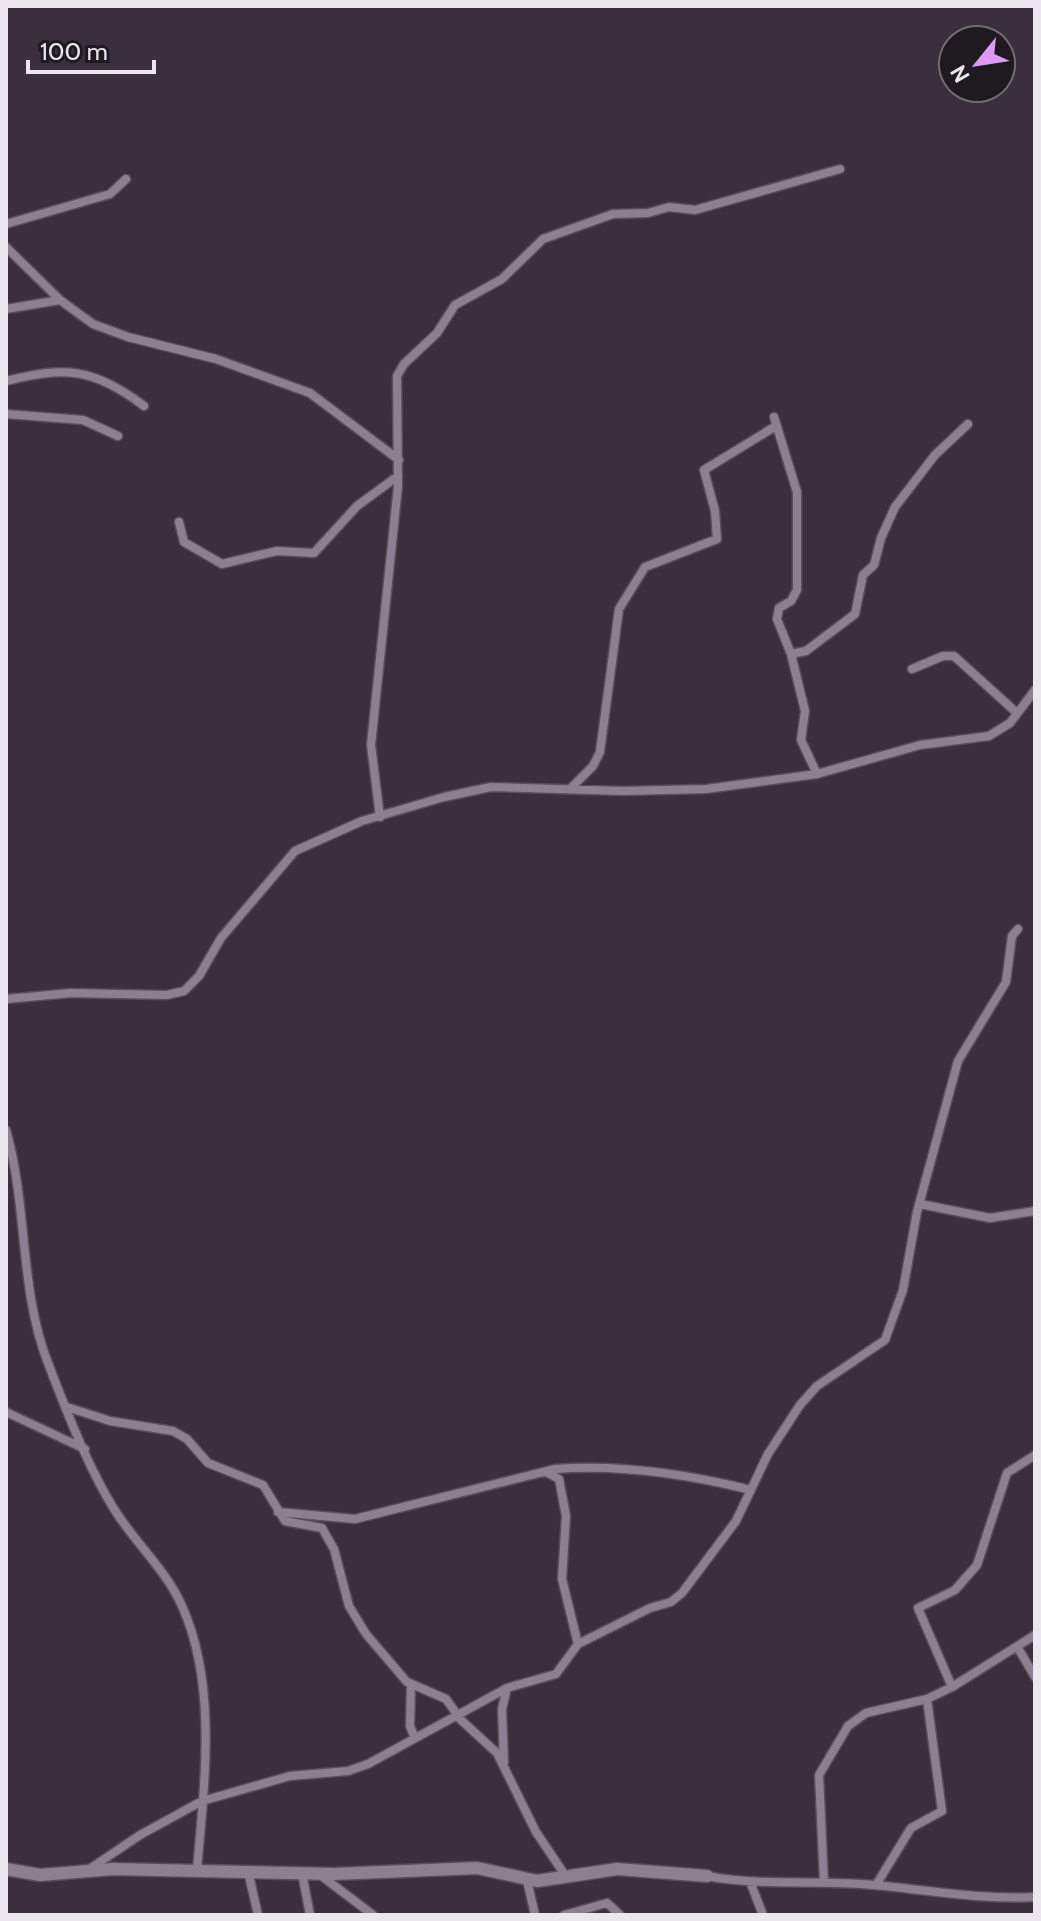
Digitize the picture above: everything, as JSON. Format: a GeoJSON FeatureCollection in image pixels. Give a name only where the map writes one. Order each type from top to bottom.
{"type":"FeatureCollection","features":[{"type":"Feature","properties":{"kind":"street"},"geometry":{"type":"LineString","coordinates":[[380,817],[371,745],[398,476],[397,376],[402,367],[426,346],[455,305],[502,279],[540,241],[613,214],[648,213],[669,207],[687,210],[709,208],[840,169]]}},
{"type":"Feature","properties":{"kind":"street"},"geometry":{"type":"LineString","coordinates":[[6,224],[26,221],[110,194],[126,179]]}},
{"type":"Feature","properties":{"kind":"street"},"geometry":{"type":"LineString","coordinates":[[6,247],[60,300],[102,329],[216,359],[310,393],[399,460]]}},
{"type":"Feature","properties":{"kind":"street"},"geometry":{"type":"LineString","coordinates":[[6,309],[60,300]]}},
{"type":"Feature","properties":{"kind":"street"},"geometry":{"type":"LineString","coordinates":[[6,381],[75,371],[125,392],[144,406]]}},
{"type":"Feature","properties":{"kind":"street"},"geometry":{"type":"LineString","coordinates":[[6,414],[83,420],[118,436]]}},
{"type":"Feature","properties":{"kind":"street"},"geometry":{"type":"LineString","coordinates":[[571,788],[593,766],[600,752],[619,609],[645,567],[717,539],[717,519],[705,469],[775,422],[796,483],[797,590],[791,601],[779,608],[777,619],[791,654],[805,711],[802,746],[817,774]]}},
{"type":"Feature","properties":{"kind":"street"},"geometry":{"type":"LineString","coordinates":[[791,654],[806,651],[855,614],[863,575],[874,565],[895,507],[935,455],[968,424]]}},
{"type":"Feature","properties":{"kind":"street"},"geometry":{"type":"LineString","coordinates":[[179,522],[184,542],[222,564],[277,551],[309,555],[318,551],[357,506],[398,476]]}},
{"type":"Feature","properties":{"kind":"street"},"geometry":{"type":"LineString","coordinates":[[912,669],[943,656],[954,656],[1017,713]]}},
{"type":"Feature","properties":{"kind":"street"},"geometry":{"type":"LineString","coordinates":[[6,999],[71,993],[167,995],[184,991],[199,976],[221,938],[295,851],[338,830],[435,799],[491,787],[623,791],[717,788],[817,774],[920,745],[989,736],[1001,731],[1035,690]]}},
{"type":"Feature","properties":{"kind":"street"},"geometry":{"type":"LineString","coordinates":[[87,1871],[140,1835],[202,1801],[290,1776],[357,1768],[507,1688],[560,1671],[578,1644],[679,1596],[729,1533],[777,1439],[812,1390],[885,1340],[903,1290],[920,1204],[958,1061],[1003,988],[1011,962],[1012,936],[1018,929]]}},
{"type":"Feature","properties":{"kind":"street"},"geometry":{"type":"LineString","coordinates":[[6,1130],[38,1333],[67,1407],[116,1512],[160,1568],[188,1622],[202,1686],[202,1801],[197,1870]]}},
{"type":"Feature","properties":{"kind":"street"},"geometry":{"type":"LineString","coordinates":[[920,1204],[990,1218],[1035,1211]]}},
{"type":"Feature","properties":{"kind":"street"},"geometry":{"type":"LineString","coordinates":[[67,1407],[126,1425],[173,1431],[187,1439],[208,1463],[263,1485],[285,1521],[315,1524],[326,1532],[352,1613],[411,1685],[446,1699],[504,1762],[536,1832],[565,1875]]}},
{"type":"Feature","properties":{"kind":"street"},"geometry":{"type":"LineString","coordinates":[[6,1412],[86,1449]]}},
{"type":"Feature","properties":{"kind":"street"},"geometry":{"type":"LineString","coordinates":[[952,1687],[918,1608],[955,1590],[977,1565],[1007,1473],[1035,1455]]}},
{"type":"Feature","properties":{"kind":"street"},"geometry":{"type":"LineString","coordinates":[[278,1512],[355,1519],[545,1472],[607,1465],[702,1477],[751,1490]]}},
{"type":"Feature","properties":{"kind":"street"},"geometry":{"type":"LineString","coordinates":[[545,1472],[559,1479],[565,1502],[562,1579],[578,1644]]}},
{"type":"Feature","properties":{"kind":"street"},"geometry":{"type":"LineString","coordinates":[[824,1882],[819,1790],[824,1765],[848,1726],[862,1715],[927,1699],[952,1687],[1035,1635]]}},
{"type":"Feature","properties":{"kind":"street"},"geometry":{"type":"LineString","coordinates":[[1018,1648],[1035,1677]]}},
{"type":"Feature","properties":{"kind":"street"},"geometry":{"type":"LineString","coordinates":[[411,1685],[410,1726],[414,1736]]}},
{"type":"Feature","properties":{"kind":"street"},"geometry":{"type":"LineString","coordinates":[[504,1762],[502,1709],[507,1688]]}},
{"type":"Feature","properties":{"kind":"street"},"geometry":{"type":"LineString","coordinates":[[876,1885],[911,1828],[942,1811],[927,1699]]}},
{"type":"Feature","properties":{"kind":"street"},"geometry":{"type":"LineString","coordinates":[[6,1869],[40,1875],[87,1871],[318,1873],[477,1868],[527,1880],[617,1869],[707,1876],[751,1884],[824,1882],[876,1885],[954,1896],[1035,1897]]}},
{"type":"Feature","properties":{"kind":"street"},"geometry":{"type":"LineString","coordinates":[[248,1871],[258,1915]]}},
{"type":"Feature","properties":{"kind":"street"},"geometry":{"type":"LineString","coordinates":[[302,1873],[310,1915]]}},
{"type":"Feature","properties":{"kind":"street"},"geometry":{"type":"LineString","coordinates":[[318,1873],[373,1915]]}},
{"type":"Feature","properties":{"kind":"street"},"geometry":{"type":"LineString","coordinates":[[527,1880],[535,1915]]}},
{"type":"Feature","properties":{"kind":"street"},"geometry":{"type":"LineString","coordinates":[[751,1884],[763,1915]]}},
{"type":"Feature","properties":{"kind":"street"},"geometry":{"type":"LineString","coordinates":[[564,1915],[607,1903],[620,1915]]}}]}
